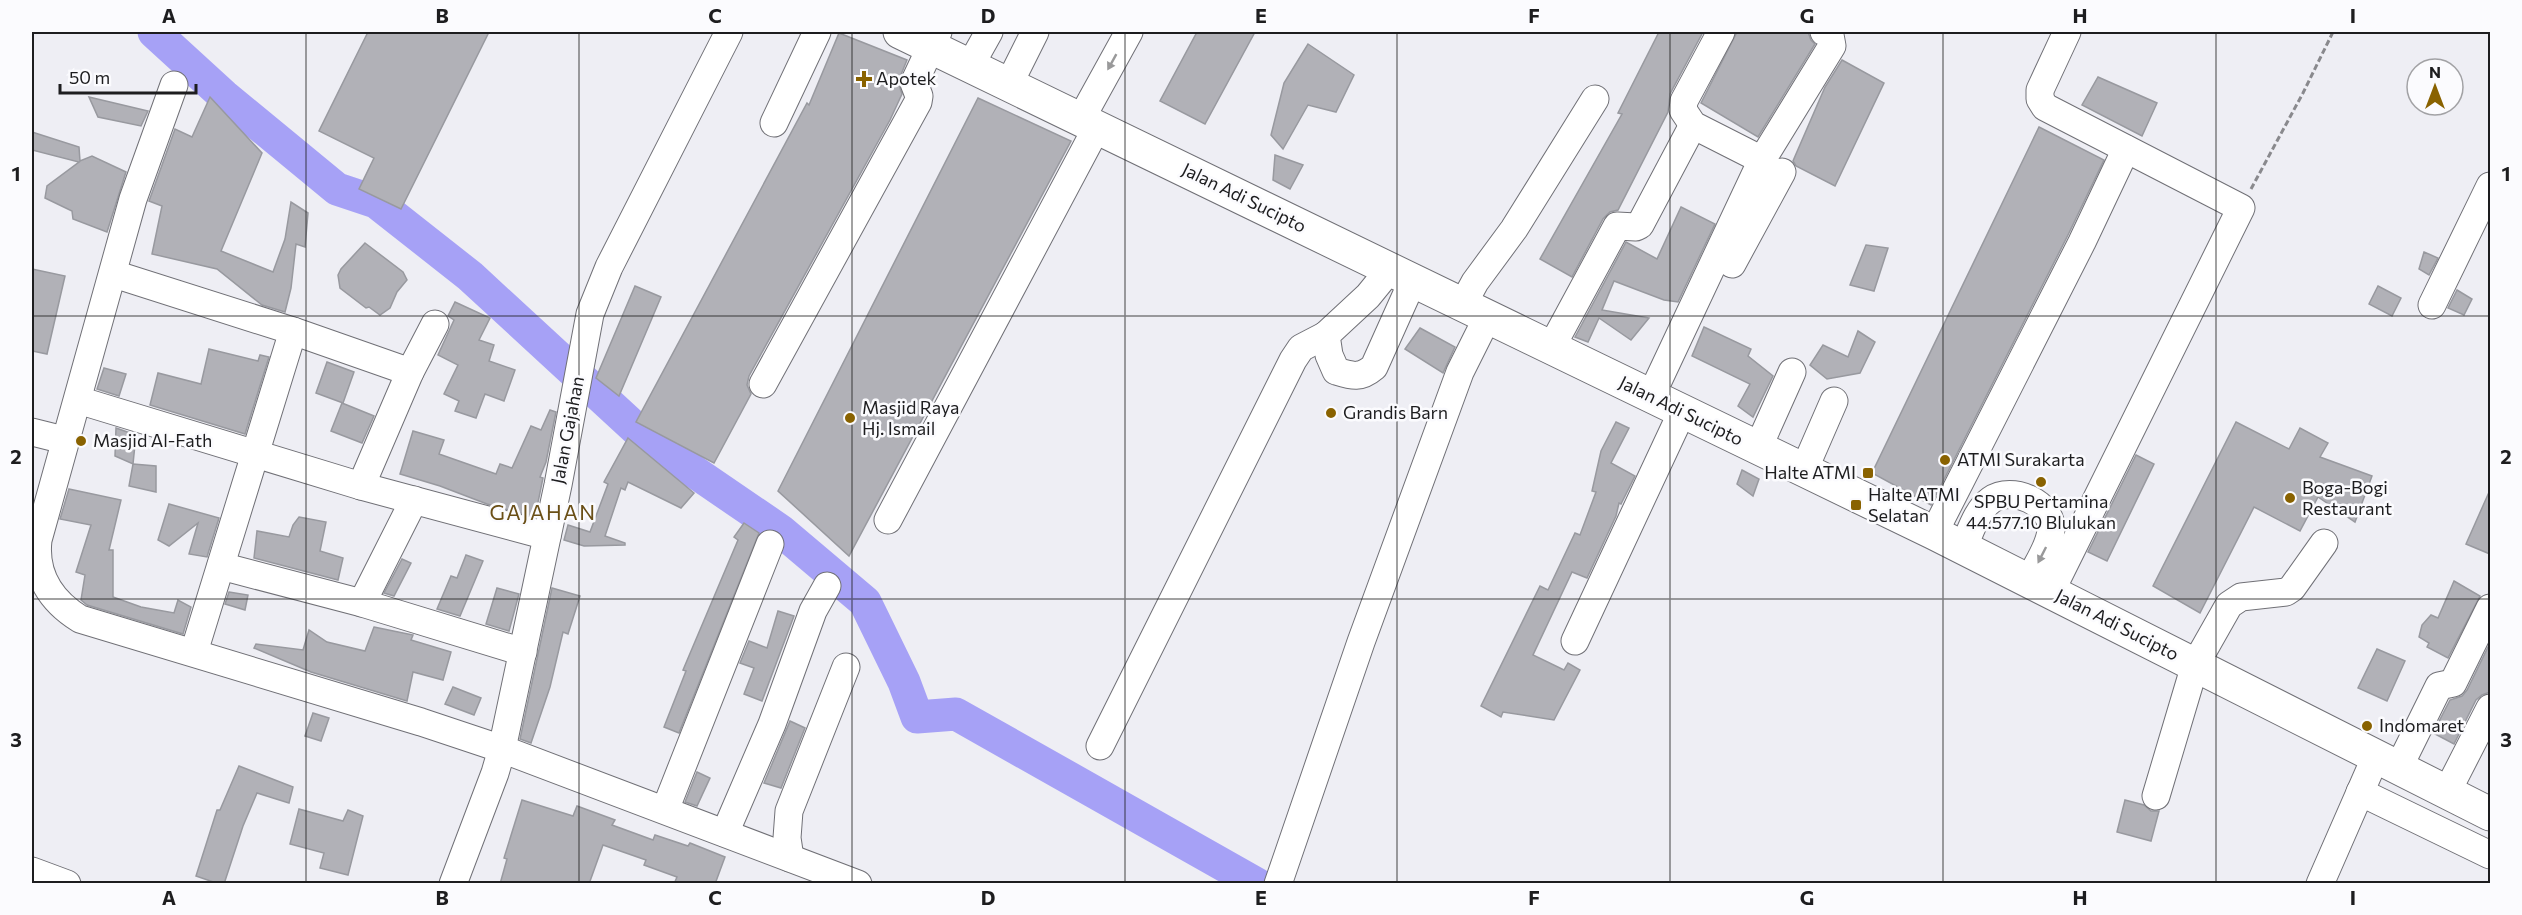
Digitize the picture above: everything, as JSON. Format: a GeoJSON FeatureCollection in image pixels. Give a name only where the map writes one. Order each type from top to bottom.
{"type":"FeatureCollection","features":[{"type":"Feature","properties":{"kind":"highway","name":"Jalan Adi Sucipto"},"geometry":{"type":"LineString","coordinates":[[900,32],[935,39],[970,66],[1934,533],[2490,814]]}},
{"type":"Feature","properties":{"kind":"street","name":"Jalan Gajahan"},"geometry":{"type":"LineString","coordinates":[[453,884],[502,749],[547,536],[590,314],[609,267],[729,32]]}},
{"type":"Feature","properties":{"kind":"street"},"geometry":{"type":"LineString","coordinates":[[774,123],[817,32]]}},
{"type":"Feature","properties":{"kind":"street"},"geometry":{"type":"LineString","coordinates":[[970,66],[989,32]]}},
{"type":"Feature","properties":{"kind":"street"},"geometry":{"type":"LineString","coordinates":[[1009,84],[1035,32]]}},
{"type":"Feature","properties":{"kind":"street"},"geometry":{"type":"LineString","coordinates":[[888,520],[1089,123],[1129,32]]}},
{"type":"Feature","properties":{"kind":"street"},"geometry":{"type":"LineString","coordinates":[[1721,32],[1684,101],[1683,110],[1693,125],[1772,166]]}},
{"type":"Feature","properties":{"kind":"street"},"geometry":{"type":"LineString","coordinates":[[1575,641],[1666,403],[1772,166],[1832,46],[1830,35],[1824,32]]}},
{"type":"Feature","properties":{"kind":"street"},"geometry":{"type":"LineString","coordinates":[[2040,586],[2241,208],[2045,107],[2040,99],[2040,90],[2067,32]]}},
{"type":"Feature","properties":{"kind":"street"},"geometry":{"type":"LineString","coordinates":[[763,384],[918,102],[919,96],[914,83],[935,39]]}},
{"type":"Feature","properties":{"kind":"street"},"geometry":{"type":"LineString","coordinates":[[174,85],[133,200],[78,400],[64,440],[38,540],[36,553],[40,571],[50,591],[64,609],[80,619],[194,652],[502,749],[852,883]]}},
{"type":"Feature","properties":{"kind":"street"},"geometry":{"type":"LineString","coordinates":[[1278,884],[1361,642],[1472,345],[1475,282],[1514,229],[1595,99]]}},
{"type":"Feature","properties":{"kind":"street"},"geometry":{"type":"LineString","coordinates":[[1551,348],[1558,331],[1617,226],[1636,227],[1640,225],[1693,125]]}},
{"type":"Feature","properties":{"kind":"street"},"geometry":{"type":"LineString","coordinates":[[1934,533],[2082,242],[2126,149]]}},
{"type":"Feature","properties":{"kind":"street"},"geometry":{"type":"LineString","coordinates":[[2432,305],[2490,186]]}},
{"type":"Feature","properties":{"kind":"street"},"geometry":{"type":"LineString","coordinates":[[114,274],[294,331],[410,372]]}},
{"type":"Feature","properties":{"kind":"street"},"geometry":{"type":"LineString","coordinates":[[1100,746],[1293,360],[1301,348],[1326,335],[1368,296],[1402,274]]}},
{"type":"Feature","properties":{"kind":"street"},"geometry":{"type":"LineString","coordinates":[[1326,335],[1329,355],[1336,370],[1355,377],[1365,375],[1374,368],[1402,274]]}},
{"type":"Feature","properties":{"kind":"street"},"geometry":{"type":"LineString","coordinates":[[361,486],[410,372],[435,324]]}},
{"type":"Feature","properties":{"kind":"street"},"geometry":{"type":"LineString","coordinates":[[194,652],[294,331]]}},
{"type":"Feature","properties":{"kind":"street"},"geometry":{"type":"LineString","coordinates":[[1758,448],[1792,372]]}},
{"type":"Feature","properties":{"kind":"street"},"geometry":{"type":"LineString","coordinates":[[78,400],[361,486],[547,536]]}},
{"type":"Feature","properties":{"kind":"street"},"geometry":{"type":"LineString","coordinates":[[1804,470],[1834,401]]}},
{"type":"Feature","properties":{"kind":"street"},"geometry":{"type":"LineString","coordinates":[[32,432],[64,440]]}},
{"type":"Feature","properties":{"kind":"street"},"geometry":{"type":"LineString","coordinates":[[1963,548],[1975,521],[1990,500],[2013,495],[2033,502],[2046,511],[2052,528],[2040,586]]}},
{"type":"Feature","properties":{"kind":"street"},"geometry":{"type":"LineString","coordinates":[[362,603],[414,500]]}},
{"type":"Feature","properties":{"kind":"street"},"geometry":{"type":"LineString","coordinates":[[2156,796],[2194,665],[2229,604],[2234,599],[2286,592],[2292,588],[2324,543]]}},
{"type":"Feature","properties":{"kind":"street"},"geometry":{"type":"LineString","coordinates":[[665,810],[770,544]]}},
{"type":"Feature","properties":{"kind":"street"},"geometry":{"type":"LineString","coordinates":[[221,566],[362,603],[523,652]]}},
{"type":"Feature","properties":{"kind":"street"},"geometry":{"type":"LineString","coordinates":[[725,833],[772,724],[813,611],[827,586]]}},
{"type":"Feature","properties":{"kind":"street"},"geometry":{"type":"LineString","coordinates":[[2320,884],[2360,792],[2388,761],[2439,686],[2452,683],[2490,608]]}},
{"type":"Feature","properties":{"kind":"street"},"geometry":{"type":"LineString","coordinates":[[790,858],[787,838],[789,811],[846,667]]}},
{"type":"Feature","properties":{"kind":"street"},"geometry":{"type":"LineString","coordinates":[[2447,792],[2490,708]]}},
{"type":"Feature","properties":{"kind":"street"},"geometry":{"type":"LineString","coordinates":[[2360,792],[2490,855]]}},
{"type":"Feature","properties":{"kind":"street"},"geometry":{"type":"LineString","coordinates":[[32,871],[67,884]]}},
{"type":"Feature","properties":{"kind":"path"},"geometry":{"type":"LineString","coordinates":[[2241,208],[2333,32]]}},
{"type":"Feature","properties":{"kind":"building"},"geometry":{"type":"Polygon","coordinates":[[[368,32],[489,32],[401,209],[359,189],[374,158],[319,131],[368,32]]]}},
{"type":"Feature","properties":{"kind":"building"},"geometry":{"type":"Polygon","coordinates":[[[1197,32],[1255,32],[1205,124],[1160,101],[1197,32]]]}},
{"type":"Feature","properties":{"kind":"building"},"geometry":{"type":"Polygon","coordinates":[[[1659,32],[1703,32],[1670,94],[1668,112],[1618,210],[1610,212],[1603,219],[1572,277],[1540,259],[1622,114],[1618,113],[1659,32]]]}},
{"type":"Feature","properties":{"kind":"building"},"geometry":{"type":"Polygon","coordinates":[[[1737,32],[1808,32],[1815,44],[1758,137],[1701,103],[1737,32]]]}},
{"type":"Feature","properties":{"kind":"building"},"geometry":{"type":"Polygon","coordinates":[[[839,33],[907,60],[898,82],[902,94],[890,120],[749,376],[747,385],[751,394],[714,463],[636,422],[807,103],[809,105],[839,33]]]}},
{"type":"Feature","properties":{"kind":"building"},"geometry":{"type":"Polygon","coordinates":[[[1308,44],[1354,75],[1336,112],[1308,105],[1283,149],[1271,135],[1284,83],[1308,44]]]}},
{"type":"Feature","properties":{"kind":"building"},"geometry":{"type":"Polygon","coordinates":[[[1842,60],[1884,83],[1835,186],[1796,166],[1793,161],[1825,87],[1842,60]]]}},
{"type":"Feature","properties":{"kind":"building"},"geometry":{"type":"Polygon","coordinates":[[[2098,77],[2157,103],[2142,136],[2082,105],[2098,77]]]}},
{"type":"Feature","properties":{"kind":"building"},"geometry":{"type":"Polygon","coordinates":[[[89,97],[148,111],[141,126],[98,117],[89,97]]]}},
{"type":"Feature","properties":{"kind":"building"},"geometry":{"type":"Polygon","coordinates":[[[210,97],[262,153],[221,251],[273,272],[285,239],[291,202],[308,213],[305,247],[296,244],[291,288],[285,312],[262,305],[217,269],[152,254],[162,206],[149,201],[175,129],[192,137],[210,97]]]}},
{"type":"Feature","properties":{"kind":"building"},"geometry":{"type":"Polygon","coordinates":[[[978,98],[1071,141],[849,556],[778,491],[978,98]]]}},
{"type":"Feature","properties":{"kind":"building"},"geometry":{"type":"Polygon","coordinates":[[[2039,127],[2104,160],[1931,505],[1872,473],[2039,127]]]}},
{"type":"Feature","properties":{"kind":"building"},"geometry":{"type":"Polygon","coordinates":[[[32,132],[79,147],[80,161],[92,156],[126,172],[107,232],[73,219],[72,211],[45,198],[47,186],[79,162],[32,150],[32,132]]]}},
{"type":"Feature","properties":{"kind":"building"},"geometry":{"type":"Polygon","coordinates":[[[1275,155],[1303,165],[1290,189],[1273,180],[1275,155]]]}},
{"type":"Feature","properties":{"kind":"building"},"geometry":{"type":"Polygon","coordinates":[[[1681,207],[1715,224],[1678,302],[1664,300],[1614,281],[1602,310],[1649,318],[1631,340],[1599,318],[1588,342],[1575,337],[1626,242],[1657,259],[1681,207]]]}},
{"type":"Feature","properties":{"kind":"building"},"geometry":{"type":"Polygon","coordinates":[[[365,243],[403,272],[407,280],[397,292],[390,308],[380,315],[369,307],[366,308],[340,288],[338,275],[341,269],[365,243]]]}},
{"type":"Feature","properties":{"kind":"building"},"geometry":{"type":"Polygon","coordinates":[[[1866,245],[1888,248],[1874,291],[1850,285],[1866,245]]]}},
{"type":"Feature","properties":{"kind":"building"},"geometry":{"type":"Polygon","coordinates":[[[2424,252],[2438,258],[2429,275],[2419,269],[2424,252]]]}},
{"type":"Feature","properties":{"kind":"building"},"geometry":{"type":"Polygon","coordinates":[[[32,269],[65,276],[47,354],[32,351],[32,269]]]}},
{"type":"Feature","properties":{"kind":"building"},"geometry":{"type":"Polygon","coordinates":[[[635,286],[661,297],[619,396],[596,378],[635,286]]]}},
{"type":"Feature","properties":{"kind":"building"},"geometry":{"type":"Polygon","coordinates":[[[2378,286],[2401,298],[2392,316],[2369,304],[2378,286]]]}},
{"type":"Feature","properties":{"kind":"building"},"geometry":{"type":"Polygon","coordinates":[[[2457,290],[2472,299],[2464,315],[2448,308],[2457,290]]]}},
{"type":"Feature","properties":{"kind":"building"},"geometry":{"type":"Polygon","coordinates":[[[455,302],[490,318],[479,340],[494,345],[489,361],[515,370],[504,401],[485,394],[476,418],[455,411],[459,401],[444,394],[458,365],[438,355],[454,320],[448,316],[455,302]]]}},
{"type":"Feature","properties":{"kind":"building"},"geometry":{"type":"Polygon","coordinates":[[[1704,327],[1751,349],[1748,356],[1773,376],[1753,417],[1738,406],[1750,384],[1692,356],[1704,327]]]}},
{"type":"Feature","properties":{"kind":"building"},"geometry":{"type":"Polygon","coordinates":[[[1420,328],[1455,347],[1443,373],[1405,349],[1420,328]]]}},
{"type":"Feature","properties":{"kind":"building"},"geometry":{"type":"Polygon","coordinates":[[[1858,331],[1875,342],[1860,373],[1827,379],[1810,365],[1823,345],[1848,357],[1858,331]]]}},
{"type":"Feature","properties":{"kind":"building"},"geometry":{"type":"Polygon","coordinates":[[[209,349],[258,361],[260,355],[269,357],[245,434],[150,405],[158,373],[201,384],[209,349]]]}},
{"type":"Feature","properties":{"kind":"building"},"geometry":{"type":"Polygon","coordinates":[[[327,362],[354,372],[343,403],[316,393],[327,362]]]}},
{"type":"Feature","properties":{"kind":"building"},"geometry":{"type":"Polygon","coordinates":[[[104,368],[126,374],[119,396],[97,389],[104,368]]]}},
{"type":"Feature","properties":{"kind":"building"},"geometry":{"type":"Polygon","coordinates":[[[342,403],[374,416],[362,443],[331,431],[342,403]]]}},
{"type":"Feature","properties":{"kind":"building"},"geometry":{"type":"Polygon","coordinates":[[[550,410],[556,412],[546,462],[540,477],[543,478],[535,517],[487,504],[400,474],[413,431],[444,440],[439,454],[496,474],[500,464],[512,468],[531,426],[541,430],[550,410]]]}},
{"type":"Feature","properties":{"kind":"building"},"geometry":{"type":"Polygon","coordinates":[[[1616,422],[1629,428],[1611,463],[1635,476],[1621,504],[1619,503],[1616,516],[1587,578],[1572,572],[1533,655],[1564,670],[1568,663],[1580,670],[1554,720],[1503,712],[1501,717],[1481,706],[1540,586],[1548,590],[1575,533],[1580,535],[1596,492],[1592,491],[1601,451],[1616,422]]]}},
{"type":"Feature","properties":{"kind":"building"},"geometry":{"type":"Polygon","coordinates":[[[2236,422],[2289,449],[2300,428],[2328,443],[2320,457],[2372,476],[2355,522],[2318,497],[2300,531],[2254,507],[2200,613],[2153,586],[2236,422]]]}},
{"type":"Feature","properties":{"kind":"building"},"geometry":{"type":"Polygon","coordinates":[[[116,428],[136,435],[133,464],[115,456],[116,428]]]}},
{"type":"Feature","properties":{"kind":"building"},"geometry":{"type":"Polygon","coordinates":[[[628,438],[694,493],[681,508],[628,482],[625,490],[621,488],[605,536],[625,543],[625,545],[584,546],[564,540],[568,525],[590,532],[608,484],[604,482],[628,438]]]}},
{"type":"Feature","properties":{"kind":"building"},"geometry":{"type":"Polygon","coordinates":[[[2136,455],[2154,464],[2107,561],[2088,552],[2136,455]]]}},
{"type":"Feature","properties":{"kind":"building"},"geometry":{"type":"Polygon","coordinates":[[[133,464],[156,466],[156,492],[129,486],[133,464]]]}},
{"type":"Feature","properties":{"kind":"building"},"geometry":{"type":"Polygon","coordinates":[[[1742,470],[1759,479],[1753,496],[1737,484],[1742,470]]]}},
{"type":"Feature","properties":{"kind":"building"},"geometry":{"type":"Polygon","coordinates":[[[69,489],[121,500],[109,550],[113,550],[113,597],[141,607],[174,613],[178,600],[191,607],[183,634],[87,605],[81,600],[85,575],[76,572],[91,525],[60,519],[69,489]]]}},
{"type":"Feature","properties":{"kind":"building"},"geometry":{"type":"Polygon","coordinates":[[[2490,490],[2490,554],[2466,544],[2490,490]]]}},
{"type":"Feature","properties":{"kind":"building"},"geometry":{"type":"Polygon","coordinates":[[[169,504],[219,518],[207,557],[189,554],[198,523],[169,546],[158,540],[169,504]]]}},
{"type":"Feature","properties":{"kind":"building"},"geometry":{"type":"Polygon","coordinates":[[[299,517],[326,522],[320,551],[343,558],[338,580],[254,558],[257,531],[289,537],[299,517]]]}},
{"type":"Feature","properties":{"kind":"building"},"geometry":{"type":"Polygon","coordinates":[[[744,523],[759,533],[679,733],[664,727],[686,671],[683,670],[738,540],[734,537],[744,523]]]}},
{"type":"Feature","properties":{"kind":"building"},"geometry":{"type":"Polygon","coordinates":[[[466,555],[483,561],[460,616],[437,609],[451,576],[457,578],[466,555]]]}},
{"type":"Feature","properties":{"kind":"building"},"geometry":{"type":"Polygon","coordinates":[[[402,559],[411,563],[394,596],[384,593],[402,559]]]}},
{"type":"Feature","properties":{"kind":"building"},"geometry":{"type":"Polygon","coordinates":[[[2454,581],[2480,596],[2448,658],[2427,647],[2429,643],[2419,637],[2422,625],[2431,615],[2438,618],[2454,581]]]}},
{"type":"Feature","properties":{"kind":"building"},"geometry":{"type":"Polygon","coordinates":[[[497,588],[519,594],[509,631],[486,624],[497,588]]]}},
{"type":"Feature","properties":{"kind":"building"},"geometry":{"type":"Polygon","coordinates":[[[552,588],[580,596],[568,634],[563,632],[550,687],[531,743],[520,739],[552,588]]]}},
{"type":"Feature","properties":{"kind":"building"},"geometry":{"type":"Polygon","coordinates":[[[229,592],[248,595],[245,610],[225,604],[229,592]]]}},
{"type":"Feature","properties":{"kind":"building"},"geometry":{"type":"Polygon","coordinates":[[[778,611],[794,616],[762,701],[744,694],[754,668],[740,663],[749,641],[767,648],[778,611]]]}},
{"type":"Feature","properties":{"kind":"building"},"geometry":{"type":"Polygon","coordinates":[[[374,627],[413,635],[411,640],[451,652],[443,680],[413,672],[407,701],[311,672],[254,648],[256,644],[303,650],[309,630],[327,642],[365,651],[374,627]]]}},
{"type":"Feature","properties":{"kind":"building"},"geometry":{"type":"Polygon","coordinates":[[[2490,643],[2490,692],[2476,700],[2454,744],[2433,733],[2450,700],[2462,696],[2467,690],[2490,643]]]}},
{"type":"Feature","properties":{"kind":"building"},"geometry":{"type":"Polygon","coordinates":[[[2377,649],[2405,661],[2387,701],[2358,688],[2377,649]]]}},
{"type":"Feature","properties":{"kind":"building"},"geometry":{"type":"Polygon","coordinates":[[[453,687],[481,698],[474,715],[445,704],[453,687]]]}},
{"type":"Feature","properties":{"kind":"building"},"geometry":{"type":"Polygon","coordinates":[[[313,713],[329,718],[321,741],[305,736],[313,713]]]}},
{"type":"Feature","properties":{"kind":"building"},"geometry":{"type":"Polygon","coordinates":[[[790,721],[805,728],[781,788],[764,783],[790,721]]]}},
{"type":"Feature","properties":{"kind":"building"},"geometry":{"type":"Polygon","coordinates":[[[239,766],[293,787],[289,803],[257,793],[243,826],[224,884],[219,884],[196,876],[217,810],[220,810],[239,766]]]}},
{"type":"Feature","properties":{"kind":"building"},"geometry":{"type":"Polygon","coordinates":[[[697,772],[710,778],[697,806],[685,802],[697,772]]]}},
{"type":"Feature","properties":{"kind":"building"},"geometry":{"type":"Polygon","coordinates":[[[522,800],[573,816],[577,806],[615,820],[612,825],[653,840],[655,835],[688,846],[690,843],[725,857],[715,884],[674,884],[677,877],[644,865],[646,860],[603,845],[589,884],[500,884],[507,859],[504,858],[522,800]]]}},
{"type":"Feature","properties":{"kind":"building"},"geometry":{"type":"Polygon","coordinates":[[[2125,800],[2144,805],[2151,811],[2159,811],[2151,841],[2117,832],[2125,800]]]}},
{"type":"Feature","properties":{"kind":"building"},"geometry":{"type":"Polygon","coordinates":[[[299,809],[343,821],[348,810],[363,816],[348,875],[320,868],[324,853],[290,844],[299,809]]]}},
{"type":"Feature","properties":{"kind":"waterway"},"geometry":{"type":"LineString","coordinates":[[154,32],[224,96],[337,189],[376,202],[470,276],[648,440],[781,531],[865,602],[904,682],[917,717],[956,714],[1257,884]]}},
{"type":"Feature","properties":{"kind":"place","name":"Apotek"},"geometry":{"type":"Point","coordinates":[864,79]}},
{"type":"Feature","properties":{"kind":"place","name":"Grandis Barn"},"geometry":{"type":"Point","coordinates":[1331,413]}},
{"type":"Feature","properties":{"kind":"place","name":"Masjid Raya Hj. Ismail"},"geometry":{"type":"Point","coordinates":[850,418]}},
{"type":"Feature","properties":{"kind":"place","name":"Masjid Al-Fath"},"geometry":{"type":"Point","coordinates":[81,441]}},
{"type":"Feature","properties":{"kind":"place","name":"ATMI Surakarta"},"geometry":{"type":"Point","coordinates":[1945,460]}},
{"type":"Feature","properties":{"kind":"place","name":"Halte ATMI"},"geometry":{"type":"Point","coordinates":[1868,473]}},
{"type":"Feature","properties":{"kind":"place","name":"SPBU Pertamina 44.577.10 Blulukan"},"geometry":{"type":"Point","coordinates":[2041,482]}},
{"type":"Feature","properties":{"kind":"place","name":"Boga-Bogi Restaurant"},"geometry":{"type":"Point","coordinates":[2290,498]}},
{"type":"Feature","properties":{"kind":"place","name":"Halte ATMI Selatan"},"geometry":{"type":"Point","coordinates":[1856,505]}},
{"type":"Feature","properties":{"kind":"place","name":"Indomaret"},"geometry":{"type":"Point","coordinates":[2367,726]}},
{"type":"Feature","properties":{"kind":"district","name":"GAJAHAN"},"geometry":{"type":"Point","coordinates":[543,513]}}]}
